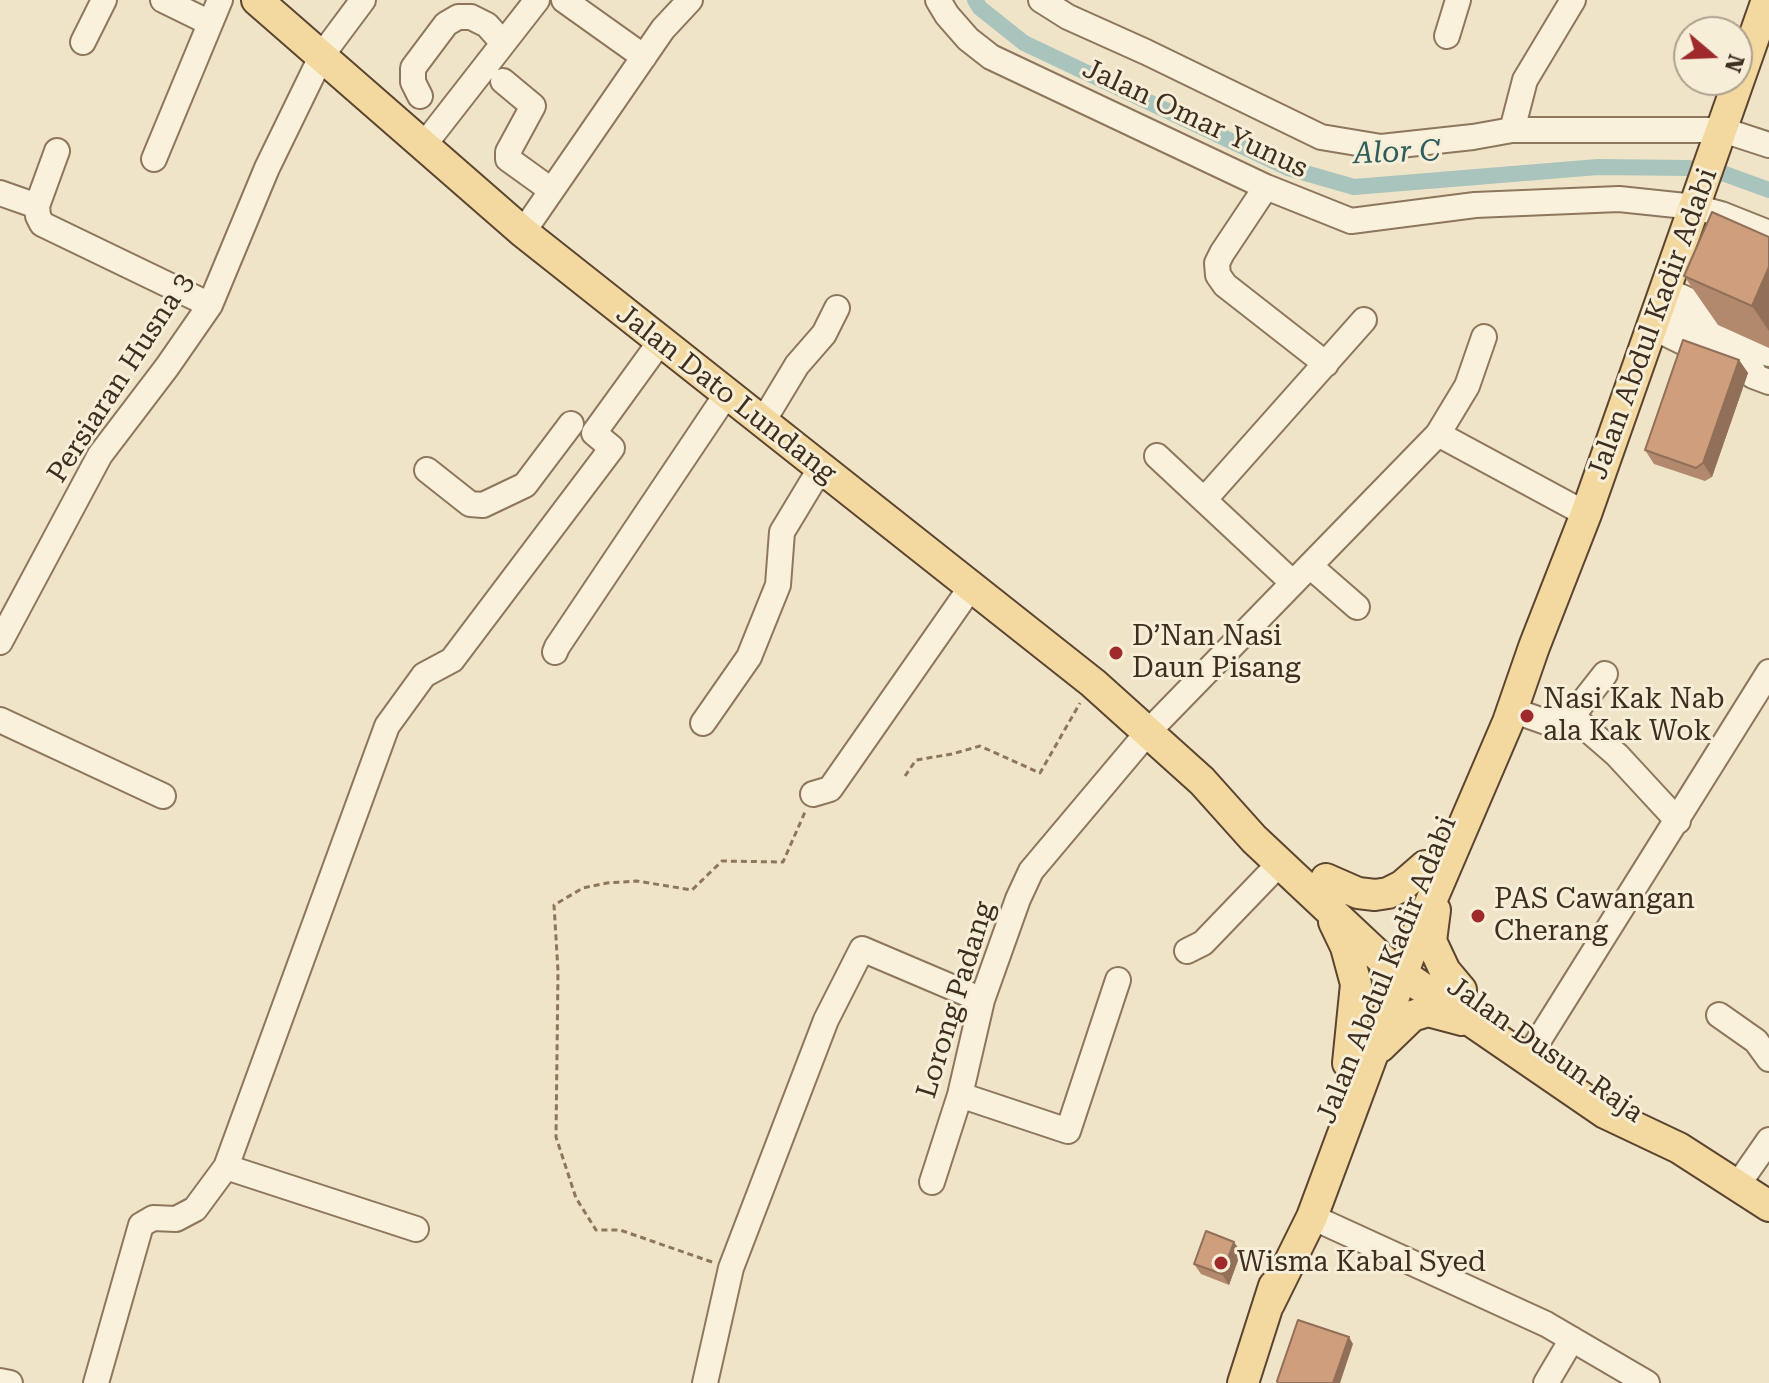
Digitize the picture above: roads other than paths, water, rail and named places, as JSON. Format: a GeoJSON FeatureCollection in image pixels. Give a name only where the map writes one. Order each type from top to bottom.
{"type":"FeatureCollection","features":[{"type":"Feature","properties":{"kind":"main road","name":"Jalan Dato Lundang"},"geometry":{"type":"LineString","coordinates":[[257,0],[523,232],[1093,683],[1202,781],[1280,863],[1323,890]]}},
{"type":"Feature","properties":{"kind":"main road","name":"Jalan Abdul Kadir Adabi"},"geometry":{"type":"LineString","coordinates":[[1434,870],[1512,710],[1586,514],[1767,4]]}},
{"type":"Feature","properties":{"kind":"main road","name":"Jalan Abdul Kadir Adabi"},"geometry":{"type":"LineString","coordinates":[[1269,1304],[1312,1217],[1359,1061],[1493,718],[1534,647]]}},
{"type":"Feature","properties":{"kind":"main road","name":"Jalan Dato Lundang"},"geometry":{"type":"LineString","coordinates":[[1202,781],[1268,826],[1323,890],[1397,958]]}},
{"type":"Feature","properties":{"kind":"main road"},"geometry":{"type":"LineString","coordinates":[[1359,1061],[1353,966],[1323,890],[1375,895],[1388,893],[1434,870],[1431,941],[1445,971],[1461,990]]}},
{"type":"Feature","properties":{"kind":"main road","name":"Jalan Dusun Raja"},"geometry":{"type":"LineString","coordinates":[[1397,958],[1475,1024],[1605,1113],[1679,1148]]}},
{"type":"Feature","properties":{"kind":"main road","name":"Jalan Dusun Raja"},"geometry":{"type":"LineString","coordinates":[[1397,958],[1461,990],[1614,1096],[1679,1148],[1769,1206]]}},
{"type":"Feature","properties":{"kind":"main road"},"geometry":{"type":"LineString","coordinates":[[1359,1061],[1412,1016],[1428,1011],[1475,1024]]}},
{"type":"Feature","properties":{"kind":"main road","name":"Jalan Abdul Kadir Adabi"},"geometry":{"type":"LineString","coordinates":[[1243,1383],[1269,1304],[1294,1208],[1359,1061]]}},
{"type":"Feature","properties":{"kind":"street"},"geometry":{"type":"LineString","coordinates":[[83,42],[104,0]]}},
{"type":"Feature","properties":{"kind":"street"},"geometry":{"type":"LineString","coordinates":[[154,159],[215,11],[163,0]]}},
{"type":"Feature","properties":{"kind":"street","name":"Persiaran Husna 3"},"geometry":{"type":"LineString","coordinates":[[0,642],[100,455],[210,305],[267,168],[322,55],[363,0]]}},
{"type":"Feature","properties":{"kind":"street"},"geometry":{"type":"LineString","coordinates":[[424,145],[537,0]]}},
{"type":"Feature","properties":{"kind":"street"},"geometry":{"type":"LineString","coordinates":[[564,0],[644,57]]}},
{"type":"Feature","properties":{"kind":"street"},"geometry":{"type":"LineString","coordinates":[[523,232],[663,29],[690,0]]}},
{"type":"Feature","properties":{"kind":"street","name":"Jalan Omar Yunus"},"geometry":{"type":"LineString","coordinates":[[938,0],[968,39],[991,57],[1266,187],[1351,221],[1475,205],[1698,199],[1721,214],[1769,233]]}},
{"type":"Feature","properties":{"kind":"street"},"geometry":{"type":"LineString","coordinates":[[1041,0],[1068,17],[1321,137],[1381,147],[1512,130],[1769,145]]}},
{"type":"Feature","properties":{"kind":"street"},"geometry":{"type":"LineString","coordinates":[[1447,36],[1458,0]]}},
{"type":"Feature","properties":{"kind":"street"},"geometry":{"type":"LineString","coordinates":[[1512,130],[1525,80],[1573,0]]}},
{"type":"Feature","properties":{"kind":"street"},"geometry":{"type":"LineString","coordinates":[[420,96],[413,82],[413,68],[446,24],[458,17],[471,17],[487,25],[503,43]]}},
{"type":"Feature","properties":{"kind":"street"},"geometry":{"type":"LineString","coordinates":[[503,81],[533,106],[508,152],[508,159],[551,190]]}},
{"type":"Feature","properties":{"kind":"street"},"geometry":{"type":"LineString","coordinates":[[57,151],[37,206],[42,224],[210,305]]}},
{"type":"Feature","properties":{"kind":"street"},"geometry":{"type":"LineString","coordinates":[[1266,187],[1222,253],[1217,263],[1218,275],[1225,285],[1326,364]]}},
{"type":"Feature","properties":{"kind":"street"},"geometry":{"type":"LineString","coordinates":[[0,193],[37,206]]}},
{"type":"Feature","properties":{"kind":"street"},"geometry":{"type":"LineString","coordinates":[[1708,318],[1722,284]]}},
{"type":"Feature","properties":{"kind":"street"},"geometry":{"type":"LineString","coordinates":[[762,423],[797,365],[824,334],[837,308]]}},
{"type":"Feature","properties":{"kind":"street"},"geometry":{"type":"LineString","coordinates":[[1659,308],[1708,318],[1769,354]]}},
{"type":"Feature","properties":{"kind":"street"},"geometry":{"type":"LineString","coordinates":[[1659,308],[1699,350],[1748,367],[1753,371],[1753,376],[1769,382]]}},
{"type":"Feature","properties":{"kind":"street"},"geometry":{"type":"LineString","coordinates":[[1204,500],[1364,320]]}},
{"type":"Feature","properties":{"kind":"street","name":"Lorong Padang"},"geometry":{"type":"LineString","coordinates":[[932,1182],[960,1095],[982,1000],[1031,871],[1148,732],[1438,434],[1467,386],[1484,337]]}},
{"type":"Feature","properties":{"kind":"street"},"geometry":{"type":"LineString","coordinates":[[96,1383],[141,1225],[153,1218],[176,1219],[195,1209],[226,1167],[387,726],[424,675],[452,660],[612,448],[594,433],[660,342]]}},
{"type":"Feature","properties":{"kind":"street"},"geometry":{"type":"LineString","coordinates":[[555,652],[726,395]]}},
{"type":"Feature","properties":{"kind":"street"},"geometry":{"type":"LineString","coordinates":[[427,470],[470,504],[483,505],[525,485],[571,424]]}},
{"type":"Feature","properties":{"kind":"street"},"geometry":{"type":"LineString","coordinates":[[1438,434],[1586,514]]}},
{"type":"Feature","properties":{"kind":"street"},"geometry":{"type":"LineString","coordinates":[[1157,456],[1204,500],[1301,574],[1357,607]]}},
{"type":"Feature","properties":{"kind":"street"},"geometry":{"type":"LineString","coordinates":[[703,723],[749,657],[778,585],[782,532],[820,469]]}},
{"type":"Feature","properties":{"kind":"street"},"geometry":{"type":"LineString","coordinates":[[813,794],[830,789],[911,678],[971,587]]}},
{"type":"Feature","properties":{"kind":"street"},"geometry":{"type":"LineString","coordinates":[[1537,1043],[1769,672]]}},
{"type":"Feature","properties":{"kind":"street"},"geometry":{"type":"LineString","coordinates":[[1512,710],[1546,722],[1572,716],[1605,674]]}},
{"type":"Feature","properties":{"kind":"street"},"geometry":{"type":"LineString","coordinates":[[1572,716],[1617,755],[1678,821]]}},
{"type":"Feature","properties":{"kind":"street"},"geometry":{"type":"LineString","coordinates":[[0,720],[163,796]]}},
{"type":"Feature","properties":{"kind":"street"},"geometry":{"type":"LineString","coordinates":[[1187,951],[1203,943],[1280,863]]}},
{"type":"Feature","properties":{"kind":"street"},"geometry":{"type":"LineString","coordinates":[[705,1383],[731,1268],[826,1020],[862,949],[982,1000]]}},
{"type":"Feature","properties":{"kind":"street"},"geometry":{"type":"LineString","coordinates":[[960,1095],[1068,1131],[1118,980]]}},
{"type":"Feature","properties":{"kind":"street"},"geometry":{"type":"LineString","coordinates":[[1719,1015],[1756,1041],[1769,1059]]}},
{"type":"Feature","properties":{"kind":"street"},"geometry":{"type":"LineString","coordinates":[[1737,1186],[1769,1140]]}},
{"type":"Feature","properties":{"kind":"street"},"geometry":{"type":"LineString","coordinates":[[226,1167],[416,1229]]}},
{"type":"Feature","properties":{"kind":"street"},"geometry":{"type":"LineString","coordinates":[[1312,1217],[1546,1324],[1647,1383]]}},
{"type":"Feature","properties":{"kind":"street"},"geometry":{"type":"LineString","coordinates":[[1546,1383],[1572,1339]]}},
{"type":"Feature","properties":{"kind":"street"},"geometry":{"type":"LineString","coordinates":[[0,1381],[10,1383]]}},
{"type":"Feature","properties":{"kind":"waterway","name":"Alor C"},"geometry":{"type":"LineString","coordinates":[[975,0],[980,8],[1024,43],[1288,168],[1354,187],[1598,167],[1688,168],[1725,174],[1769,190]]}},
{"type":"Feature","properties":{"kind":"place","name":"D’Nan Nasi Daun Pisang"},"geometry":{"type":"Point","coordinates":[1116,653]}},
{"type":"Feature","properties":{"kind":"place","name":"Nasi Kak Nab ala Kak Wok"},"geometry":{"type":"Point","coordinates":[1527,716]}},
{"type":"Feature","properties":{"kind":"place","name":"PAS Cawangan Cherang"},"geometry":{"type":"Point","coordinates":[1478,916]}},
{"type":"Feature","properties":{"kind":"place","name":"Wisma Kabal Syed"},"geometry":{"type":"Point","coordinates":[1221,1263]}}]}
